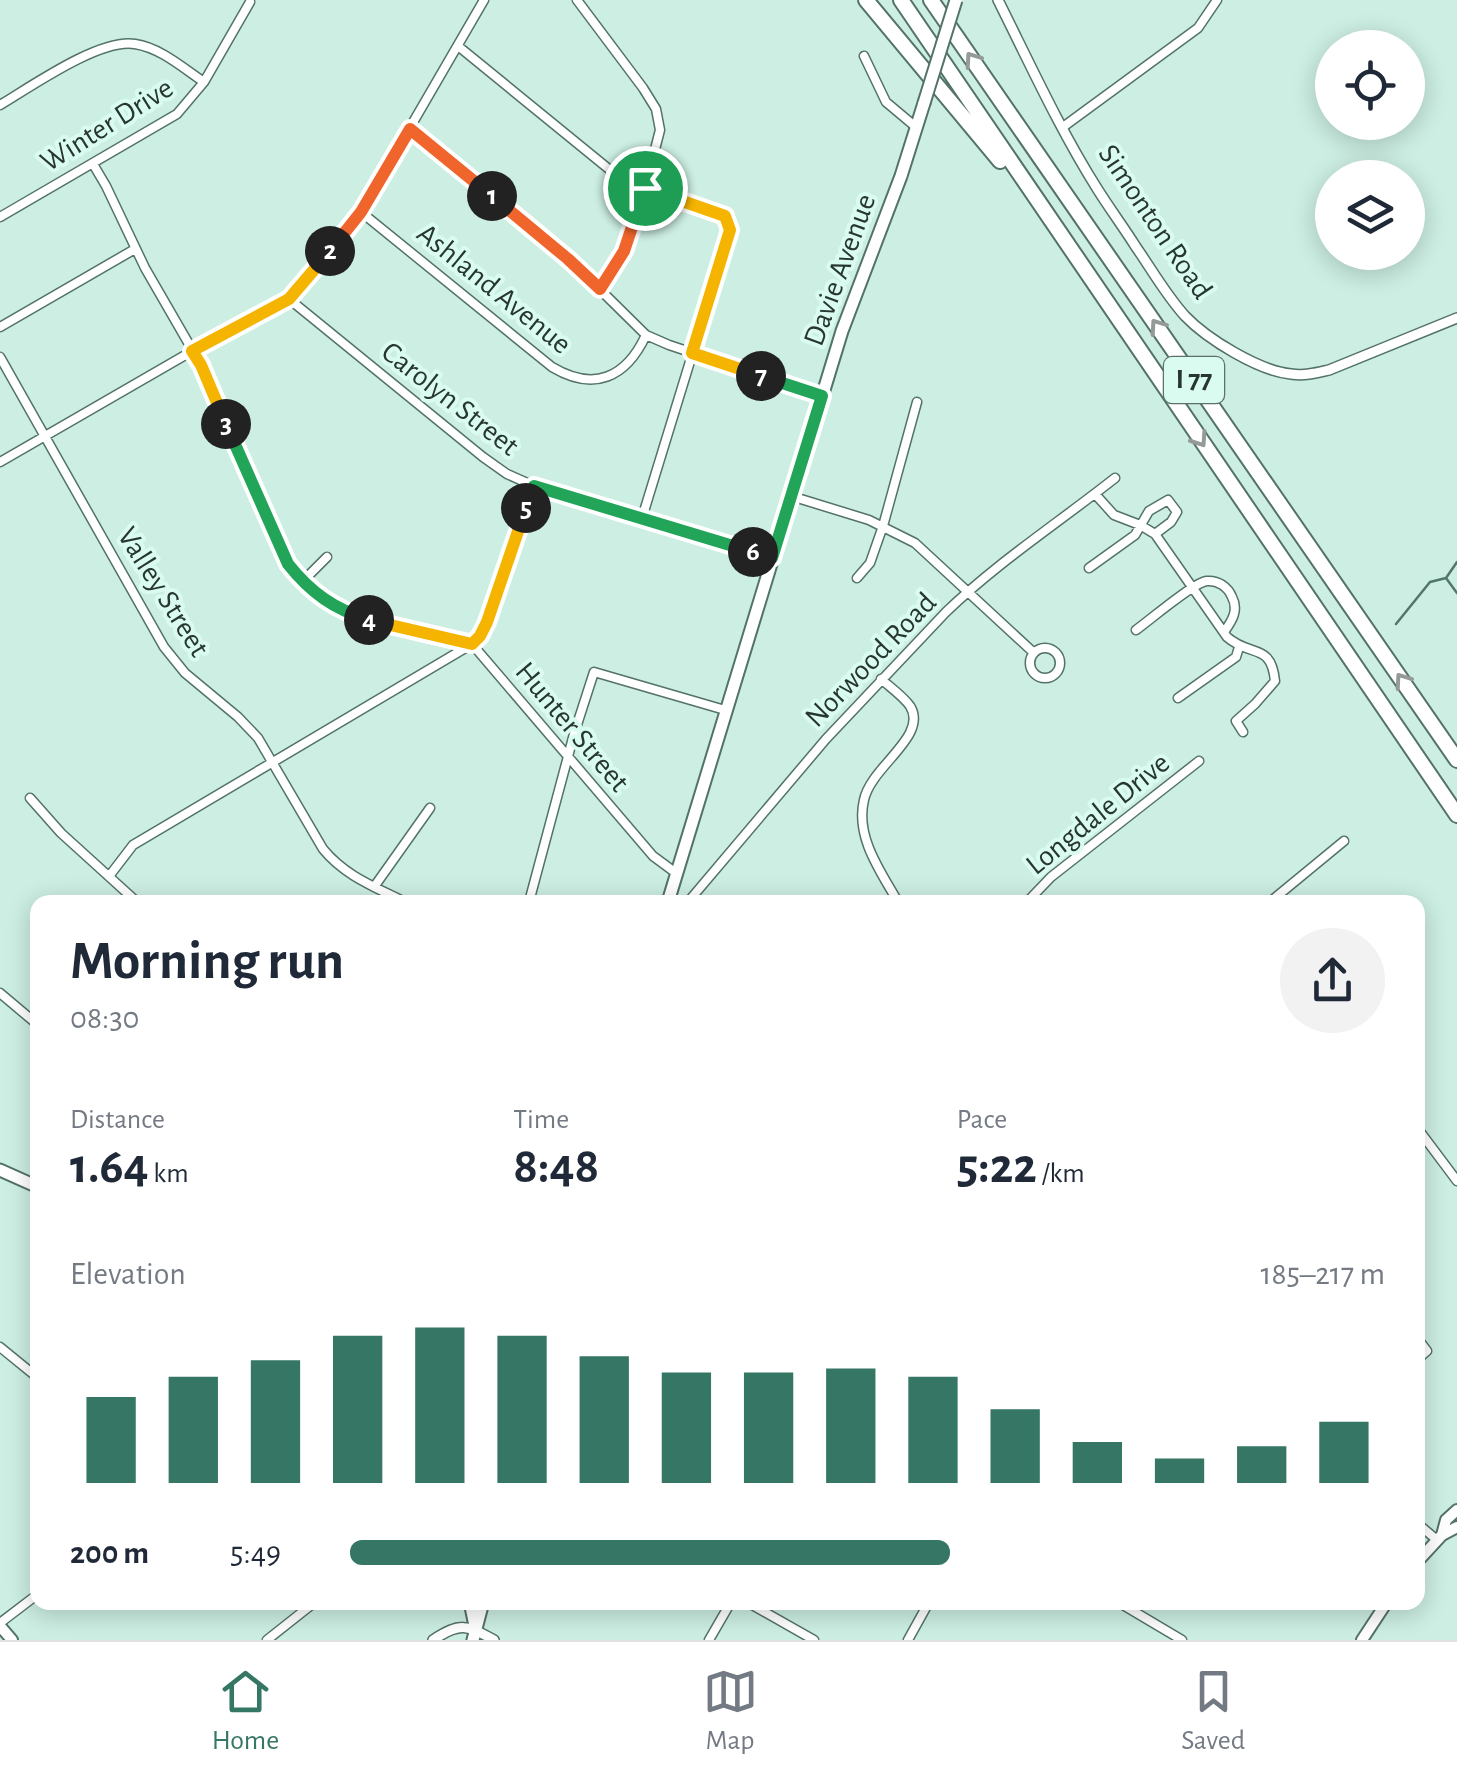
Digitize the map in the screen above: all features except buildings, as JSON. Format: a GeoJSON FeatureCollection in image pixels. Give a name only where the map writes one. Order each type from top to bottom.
{"type":"FeatureCollection","features":[{"type":"Feature","properties":{"kind":"highway"},"geometry":{"type":"LineString","coordinates":[[866,0],[1046,215]]}},
{"type":"Feature","properties":{"kind":"highway","name":"I 77"},"geometry":{"type":"LineString","coordinates":[[899,0],[1457,815]]}},
{"type":"Feature","properties":{"kind":"highway","name":"I 77"},"geometry":{"type":"LineString","coordinates":[[931,0],[1457,760]]}},
{"type":"Feature","properties":{"kind":"main road","name":"Davie Avenue"},"geometry":{"type":"LineString","coordinates":[[670,895],[822,396],[856,290],[917,128],[956,0]]}},
{"type":"Feature","properties":{"kind":"main road"},"geometry":{"type":"LineString","coordinates":[[0,1170],[30,1183]]}},
{"type":"Feature","properties":{"kind":"main road"},"geometry":{"type":"LineString","coordinates":[[1440,1537],[1446,1520],[1457,1510]]}},
{"type":"Feature","properties":{"kind":"main road"},"geometry":{"type":"LineString","coordinates":[[1425,1553],[1440,1537],[1457,1527]]}},
{"type":"Feature","properties":{"kind":"main road"},"geometry":{"type":"LineString","coordinates":[[471,1610],[474,1635]]}},
{"type":"Feature","properties":{"kind":"main road"},"geometry":{"type":"LineString","coordinates":[[474,1635],[481,1610]]}},
{"type":"Feature","properties":{"kind":"main road"},"geometry":{"type":"LineString","coordinates":[[1362,1640],[1382,1610]]}},
{"type":"Feature","properties":{"kind":"main road"},"geometry":{"type":"LineString","coordinates":[[0,1625],[12,1640]]}},
{"type":"Feature","properties":{"kind":"street"},"geometry":{"type":"LineString","coordinates":[[0,462],[289,299],[361,212],[484,0]]}},
{"type":"Feature","properties":{"kind":"street"},"geometry":{"type":"LineString","coordinates":[[577,0],[644,88],[656,109],[660,130],[624,251],[600,289]]}},
{"type":"Feature","properties":{"kind":"street","name":"Simonton Road"},"geometry":{"type":"LineString","coordinates":[[998,0],[1097,189],[1185,315],[1203,332],[1267,368],[1308,375],[1457,318]]}},
{"type":"Feature","properties":{"kind":"street"},"geometry":{"type":"LineString","coordinates":[[1062,127],[1198,28],[1217,0]]}},
{"type":"Feature","properties":{"kind":"street","name":"Winter Drive"},"geometry":{"type":"LineString","coordinates":[[0,216],[178,114],[204,82],[250,2]]}},
{"type":"Feature","properties":{"kind":"street"},"geometry":{"type":"LineString","coordinates":[[0,105],[108,44],[133,43],[156,50],[204,82]]}},
{"type":"Feature","properties":{"kind":"street"},"geometry":{"type":"LineString","coordinates":[[458,46],[610,170],[645,188],[725,216],[730,230],[642,518]]}},
{"type":"Feature","properties":{"kind":"street"},"geometry":{"type":"LineString","coordinates":[[864,56],[886,102],[917,128]]}},
{"type":"Feature","properties":{"kind":"street"},"geometry":{"type":"LineString","coordinates":[[410,129],[556,248],[646,334],[822,396]]}},
{"type":"Feature","properties":{"kind":"street"},"geometry":{"type":"LineString","coordinates":[[93,164],[134,249],[201,365],[278,544],[302,582],[344,612],[472,644]]}},
{"type":"Feature","properties":{"kind":"street","name":"Ashland Avenue"},"geometry":{"type":"LineString","coordinates":[[361,212],[568,377],[606,378],[623,369],[646,334]]}},
{"type":"Feature","properties":{"kind":"street"},"geometry":{"type":"LineString","coordinates":[[0,327],[134,249]]}},
{"type":"Feature","properties":{"kind":"street","name":"Carolyn Street"},"geometry":{"type":"LineString","coordinates":[[289,299],[507,474],[534,486],[772,558]]}},
{"type":"Feature","properties":{"kind":"street","name":"Valley Street"},"geometry":{"type":"LineString","coordinates":[[0,357],[175,662],[258,738],[336,864],[391,895]]}},
{"type":"Feature","properties":{"kind":"street"},"geometry":{"type":"LineString","coordinates":[[856,578],[870,563],[883,526],[916,402]]}},
{"type":"Feature","properties":{"kind":"street","name":"Norwood Road"},"geometry":{"type":"LineString","coordinates":[[694,895],[826,738],[967,592],[1115,478]]}},
{"type":"Feature","properties":{"kind":"street"},"geometry":{"type":"LineString","coordinates":[[110,875],[133,846],[472,644],[487,622],[534,486]]}},
{"type":"Feature","properties":{"kind":"street"},"geometry":{"type":"LineString","coordinates":[[1095,494],[1114,515],[1155,534],[1238,647],[1262,652],[1270,659],[1275,681],[1236,720],[1243,732]]}},
{"type":"Feature","properties":{"kind":"street"},"geometry":{"type":"LineString","coordinates":[[791,496],[883,526],[914,543],[1034,653]]}},
{"type":"Feature","properties":{"kind":"street"},"geometry":{"type":"LineString","coordinates":[[1089,568],[1135,535],[1150,511],[1168,500],[1178,512],[1155,534]]}},
{"type":"Feature","properties":{"kind":"street"},"geometry":{"type":"LineString","coordinates":[[302,582],[328,557]]}},
{"type":"Feature","properties":{"kind":"street"},"geometry":{"type":"LineString","coordinates":[[1136,630],[1203,581],[1217,582],[1235,600],[1234,618],[1224,632]]}},
{"type":"Feature","properties":{"kind":"street","name":"Hunter Street"},"geometry":{"type":"LineString","coordinates":[[472,644],[652,856],[676,874]]}},
{"type":"Feature","properties":{"kind":"street"},"geometry":{"type":"LineString","coordinates":[[1178,698],[1236,657],[1238,647]]}},
{"type":"Feature","properties":{"kind":"street"},"geometry":{"type":"LineString","coordinates":[[531,895],[594,672],[725,710]]}},
{"type":"Feature","properties":{"kind":"street"},"geometry":{"type":"LineString","coordinates":[[881,679],[909,705],[914,716],[911,735],[877,772],[864,799],[862,817],[869,850],[894,895]]}},
{"type":"Feature","properties":{"kind":"street","name":"Longdale Drive"},"geometry":{"type":"LineString","coordinates":[[1035,895],[1199,761]]}},
{"type":"Feature","properties":{"kind":"street"},"geometry":{"type":"LineString","coordinates":[[30,798],[61,833],[130,895]]}},
{"type":"Feature","properties":{"kind":"street"},"geometry":{"type":"LineString","coordinates":[[374,887],[430,808]]}},
{"type":"Feature","properties":{"kind":"street"},"geometry":{"type":"LineString","coordinates":[[1278,895],[1344,841]]}},
{"type":"Feature","properties":{"kind":"street"},"geometry":{"type":"LineString","coordinates":[[0,994],[30,1018]]}},
{"type":"Feature","properties":{"kind":"street"},"geometry":{"type":"LineString","coordinates":[[1425,1138],[1457,1181]]}},
{"type":"Feature","properties":{"kind":"street"},"geometry":{"type":"LineString","coordinates":[[0,1347],[30,1371]]}},
{"type":"Feature","properties":{"kind":"street"},"geometry":{"type":"LineString","coordinates":[[1425,1528],[1440,1537]]}},
{"type":"Feature","properties":{"kind":"street"},"geometry":{"type":"LineString","coordinates":[[0,1625],[30,1601]]}},
{"type":"Feature","properties":{"kind":"street"},"geometry":{"type":"LineString","coordinates":[[267,1640],[303,1610]]}},
{"type":"Feature","properties":{"kind":"street"},"geometry":{"type":"LineString","coordinates":[[709,1640],[726,1610]]}},
{"type":"Feature","properties":{"kind":"street"},"geometry":{"type":"LineString","coordinates":[[761,1610],[814,1640]]}},
{"type":"Feature","properties":{"kind":"street"},"geometry":{"type":"LineString","coordinates":[[908,1640],[925,1610]]}},
{"type":"Feature","properties":{"kind":"street"},"geometry":{"type":"LineString","coordinates":[[1138,1610],[1182,1640]]}},
{"type":"Feature","properties":{"kind":"street"},"geometry":{"type":"LineString","coordinates":[[433,1640],[463,1626],[474,1635],[494,1640]]}},
{"type":"Feature","properties":{"kind":"waterway"},"geometry":{"type":"LineString","coordinates":[[1457,562],[1446,578],[1457,593]]}},
{"type":"Feature","properties":{"kind":"waterway"},"geometry":{"type":"LineString","coordinates":[[1396,624],[1430,582],[1446,578]]}},
{"type":"Feature","properties":{"kind":"route"},"geometry":{"type":"LineString","coordinates":[[410,129],[556,248],[600,289],[624,251],[645,188],[725,216],[730,230],[692,353],[822,396],[772,558],[534,486],[487,622],[472,644],[368,620],[322,599],[288,564],[192,351],[289,299],[361,212],[410,129]]}}]}
